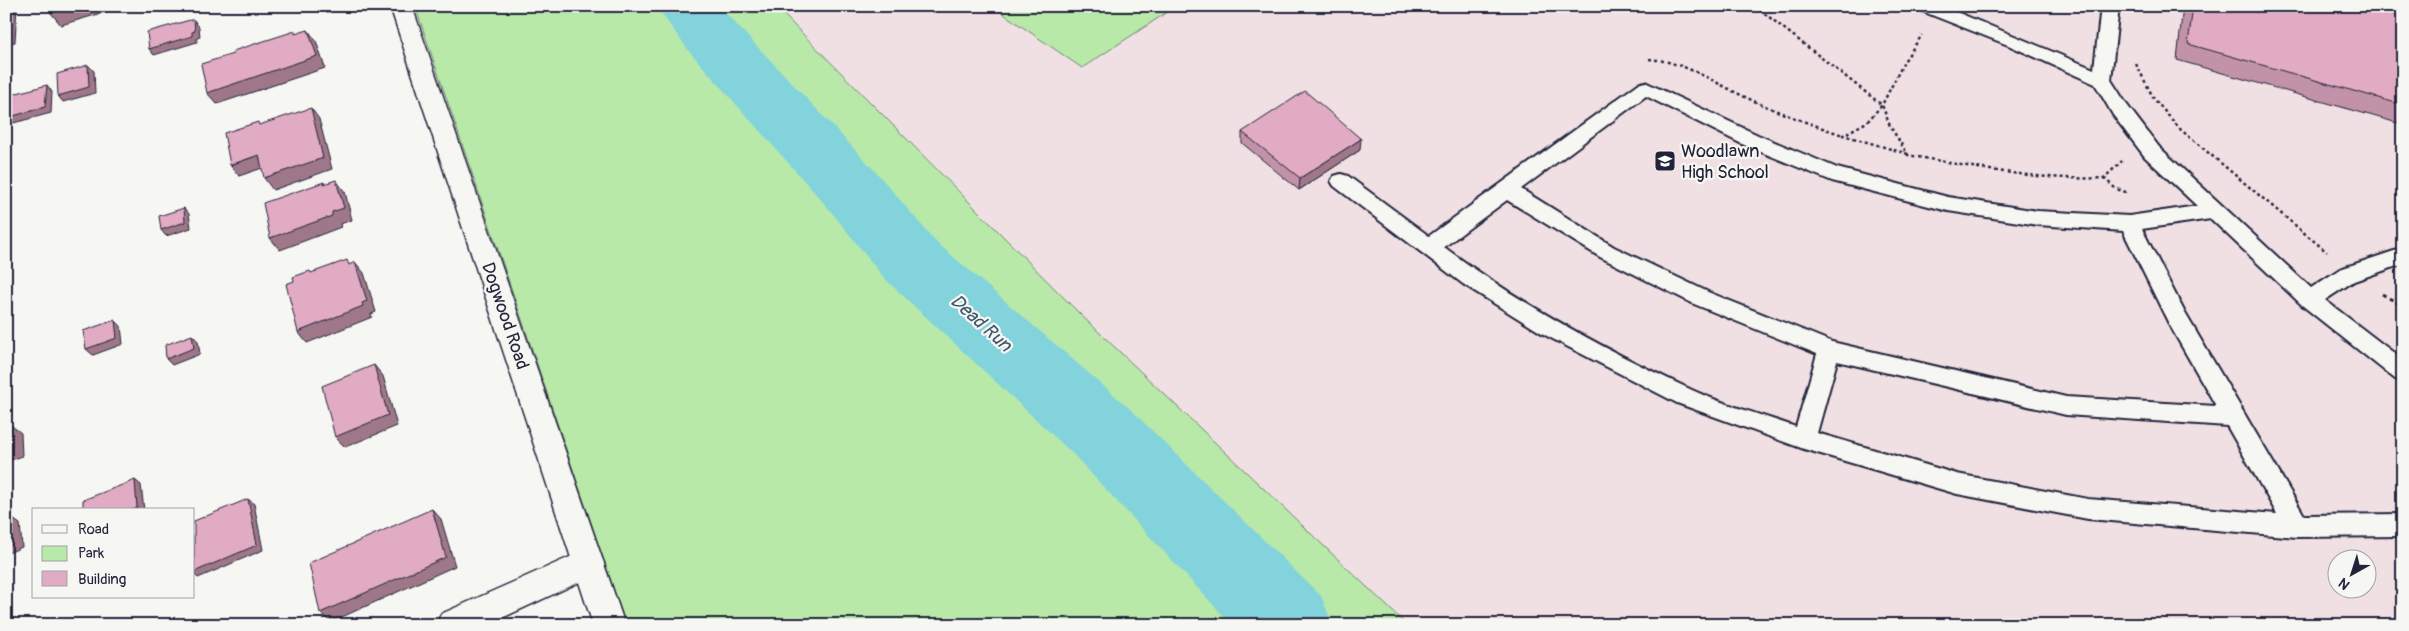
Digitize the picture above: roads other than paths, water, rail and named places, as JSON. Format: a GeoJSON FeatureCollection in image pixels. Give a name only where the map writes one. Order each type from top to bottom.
{"type":"FeatureCollection","features":[{"type":"Feature","properties":{"kind":"street","name":"Dogwood Road"},"geometry":{"type":"LineString","coordinates":[[401,6],[609,625]]}},
{"type":"Feature","properties":{"kind":"street"},"geometry":{"type":"LineString","coordinates":[[452,625],[588,563]]}},
{"type":"Feature","properties":{"kind":"lane"},"geometry":{"type":"LineString","coordinates":[[1924,6],[2014,41],[2102,80],[2120,110],[2152,152],[2310,300],[2403,373]]}},
{"type":"Feature","properties":{"kind":"lane"},"geometry":{"type":"LineString","coordinates":[[2102,80],[2110,6]]}},
{"type":"Feature","properties":{"kind":"lane"},"geometry":{"type":"LineString","coordinates":[[1428,248],[1645,88],[1751,140],[1832,174],[1948,204],[2038,218],[2129,224],[2213,211]]}},
{"type":"Feature","properties":{"kind":"lane"},"geometry":{"type":"LineString","coordinates":[[1341,181],[1470,278],[1554,329],[1685,397],[1804,439],[1957,484],[2088,509],[2297,526],[2403,525]]}},
{"type":"Feature","properties":{"kind":"lane"},"geometry":{"type":"LineString","coordinates":[[1507,190],[1607,252],[1701,298],[1829,350],[2066,406],[2234,417]]}},
{"type":"Feature","properties":{"kind":"lane"},"geometry":{"type":"LineString","coordinates":[[2129,224],[2176,318],[2297,526]]}},
{"type":"Feature","properties":{"kind":"lane"},"geometry":{"type":"LineString","coordinates":[[2310,300],[2347,275],[2403,256]]}},
{"type":"Feature","properties":{"kind":"lane"},"geometry":{"type":"LineString","coordinates":[[1804,439],[1829,350]]}},
{"type":"Feature","properties":{"kind":"waterway","name":"Dead Run"},"geometry":{"type":"LineString","coordinates":[[686,6],[711,37],[853,191],[910,260],[1100,430],[1290,625]]}},
{"type":"Feature","properties":{"kind":"place","name":"Woodlawn High School"},"geometry":{"type":"Point","coordinates":[1665,161]}}]}
